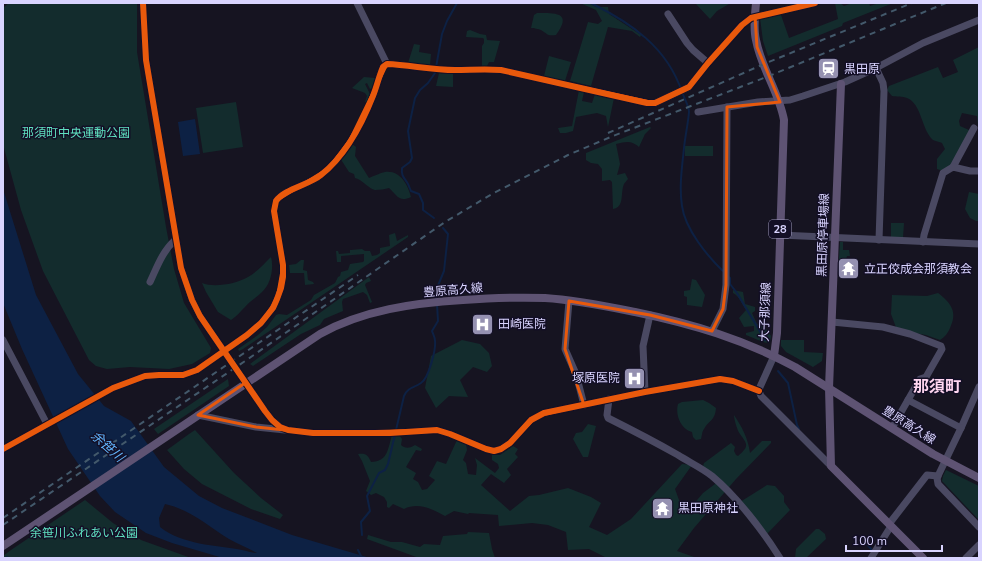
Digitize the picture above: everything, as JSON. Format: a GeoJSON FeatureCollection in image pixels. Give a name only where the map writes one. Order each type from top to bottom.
{"type":"FeatureCollection","features":[{"type":"Feature","properties":{"kind":"main road","name":"大子那須線"},"geometry":{"type":"LineString","coordinates":[[756,3],[755,32],[757,47],[780,102],[784,128],[777,333],[774,356],[829,388]]}},
{"type":"Feature","properties":{"kind":"main road","name":"黒田原停車場線"},"geometry":{"type":"LineString","coordinates":[[829,388],[841,84]]}},
{"type":"Feature","properties":{"kind":"main road","name":"豊原高久線"},"geometry":{"type":"LineString","coordinates":[[3,546],[320,334],[343,323],[368,314],[404,306],[439,302],[546,298],[613,307],[650,315],[712,331],[774,356]]}},
{"type":"Feature","properties":{"kind":"main road","name":"豊原高久線"},"geometry":{"type":"LineString","coordinates":[[829,388],[945,461],[979,478]]}},
{"type":"Feature","properties":{"kind":"main road"},"geometry":{"type":"LineString","coordinates":[[829,388],[830,466],[924,558]]}},
{"type":"Feature","properties":{"kind":"street"},"geometry":{"type":"LineString","coordinates":[[143,3],[146,60],[175,240],[181,268],[192,300],[200,316],[272,420],[280,427],[288,430]]}},
{"type":"Feature","properties":{"kind":"street"},"geometry":{"type":"LineString","coordinates":[[357,3],[387,64]]}},
{"type":"Feature","properties":{"kind":"street"},"geometry":{"type":"LineString","coordinates":[[3,449],[113,388],[145,376],[183,375],[197,370],[248,335],[261,323],[273,308],[279,294],[283,277],[283,265],[274,205],[278,198],[319,177],[329,168],[344,149],[367,110],[383,66],[387,64],[433,69],[501,70],[647,103],[655,103],[688,87],[742,25],[755,16],[815,3]]}},
{"type":"Feature","properties":{"kind":"street"},"geometry":{"type":"LineString","coordinates":[[668,14],[690,47],[708,63]]}},
{"type":"Feature","properties":{"kind":"street"},"geometry":{"type":"LineString","coordinates":[[698,112],[758,102],[780,102],[841,84],[914,48],[979,20]]}},
{"type":"Feature","properties":{"kind":"street"},"geometry":{"type":"LineString","coordinates":[[876,68],[883,83],[884,91],[879,240]]}},
{"type":"Feature","properties":{"kind":"street"},"geometry":{"type":"LineString","coordinates":[[712,331],[724,304],[726,285],[727,107]]}},
{"type":"Feature","properties":{"kind":"street"},"geometry":{"type":"LineString","coordinates":[[923,242],[940,176],[942,173],[953,167],[974,128]]}},
{"type":"Feature","properties":{"kind":"street"},"geometry":{"type":"LineString","coordinates":[[953,167],[970,171],[979,171]]}},
{"type":"Feature","properties":{"kind":"street"},"geometry":{"type":"LineString","coordinates":[[780,235],[979,244]]}},
{"type":"Feature","properties":{"kind":"street"},"geometry":{"type":"LineString","coordinates":[[150,282],[162,254],[175,240]]}},
{"type":"Feature","properties":{"kind":"street"},"geometry":{"type":"LineString","coordinates":[[570,301],[565,349],[576,374],[584,405]]}},
{"type":"Feature","properties":{"kind":"street"},"geometry":{"type":"LineString","coordinates":[[645,392],[643,346],[650,315]]}},
{"type":"Feature","properties":{"kind":"street"},"geometry":{"type":"LineString","coordinates":[[832,322],[883,327],[910,334],[941,346],[942,349],[926,377],[920,379],[892,428]]}},
{"type":"Feature","properties":{"kind":"street"},"geometry":{"type":"LineString","coordinates":[[3,340],[46,424]]}},
{"type":"Feature","properties":{"kind":"street"},"geometry":{"type":"LineString","coordinates":[[759,391],[774,356]]}},
{"type":"Feature","properties":{"kind":"street"},"geometry":{"type":"LineString","coordinates":[[198,415],[256,427],[313,433],[390,433],[437,430],[486,449],[494,450],[501,449],[510,443],[531,420],[537,416],[609,399],[720,379],[733,381],[759,391],[765,402],[830,466]]}},
{"type":"Feature","properties":{"kind":"street"},"geometry":{"type":"LineString","coordinates":[[979,387],[938,476],[938,484],[979,527]]}},
{"type":"Feature","properties":{"kind":"street"},"geometry":{"type":"LineString","coordinates":[[609,399],[608,418],[654,442],[712,476],[746,511],[780,558]]}},
{"type":"Feature","properties":{"kind":"street"},"geometry":{"type":"LineString","coordinates":[[908,400],[961,428]]}},
{"type":"Feature","properties":{"kind":"street"},"geometry":{"type":"LineString","coordinates":[[871,558],[890,525],[926,475],[938,476]]}},
{"type":"Feature","properties":{"kind":"street"},"geometry":{"type":"LineString","coordinates":[[966,558],[979,545]]}},
{"type":"Feature","properties":{"kind":"highlighted area"},"geometry":{"type":"Polygon","coordinates":[[[755,16],[757,47],[780,102],[727,107],[726,285],[723,309],[712,331],[650,315],[569,301],[565,349],[584,405],[537,416],[510,443],[494,451],[437,430],[313,433],[256,427],[198,415],[245,383],[224,352],[261,323],[277,299],[283,265],[274,211],[276,201],[329,168],[350,140],[387,64],[433,69],[501,70],[655,103],[689,87],[742,25],[755,16]]]}},
{"type":"Feature","properties":{"kind":"green space","name":"那須町中央運動公園"},"geometry":{"type":"Polygon","coordinates":[[[9,3],[137,3],[137,52],[174,269],[184,303],[211,348],[210,353],[192,364],[169,369],[130,367],[107,369],[96,366],[89,360],[43,271],[21,210],[4,148],[3,8],[9,3]]]}},
{"type":"Feature","properties":{"kind":"green space"},"geometry":{"type":"Polygon","coordinates":[[[580,3],[589,3],[596,7],[608,7],[609,14],[641,35],[640,37],[632,31],[608,27],[591,86],[570,81],[588,22],[598,24],[602,21],[596,10],[580,3]]]}},
{"type":"Feature","properties":{"kind":"green space"},"geometry":{"type":"Polygon","coordinates":[[[835,3],[840,3],[844,6],[852,3],[869,3],[870,6],[879,3],[893,3],[843,23],[842,26],[768,56],[763,41],[760,18],[781,15],[789,38],[838,19],[835,3]]]}},
{"type":"Feature","properties":{"kind":"green space"},"geometry":{"type":"Polygon","coordinates":[[[696,4],[729,4],[717,11],[710,19],[696,4]]]}},
{"type":"Feature","properties":{"kind":"green space"},"geometry":{"type":"Polygon","coordinates":[[[537,13],[560,15],[563,22],[556,35],[549,35],[540,30],[531,28],[534,15],[537,13]]]}},
{"type":"Feature","properties":{"kind":"green space"},"geometry":{"type":"Polygon","coordinates":[[[470,30],[486,35],[487,40],[500,41],[494,62],[489,62],[487,66],[482,66],[482,46],[484,39],[466,37],[467,31],[470,30]]]}},
{"type":"Feature","properties":{"kind":"green space"},"geometry":{"type":"Polygon","coordinates":[[[414,44],[420,45],[419,52],[431,54],[430,65],[408,63],[414,44]]]}},
{"type":"Feature","properties":{"kind":"green space"},"geometry":{"type":"Polygon","coordinates":[[[979,47],[979,126],[977,116],[962,113],[959,121],[960,126],[969,130],[969,133],[952,166],[943,171],[937,169],[937,159],[945,149],[942,143],[933,140],[929,135],[919,111],[912,101],[905,97],[892,96],[887,90],[889,86],[938,67],[943,78],[958,72],[953,60],[979,47]]]}},
{"type":"Feature","properties":{"kind":"green space"},"geometry":{"type":"Polygon","coordinates":[[[549,56],[571,62],[565,81],[544,76],[549,56]]]}},
{"type":"Feature","properties":{"kind":"green space"},"geometry":{"type":"Polygon","coordinates":[[[439,73],[453,74],[453,87],[436,86],[439,73]]]}},
{"type":"Feature","properties":{"kind":"green space"},"geometry":{"type":"Polygon","coordinates":[[[364,77],[375,78],[372,88],[370,89],[367,83],[365,84],[370,94],[368,102],[365,102],[367,96],[365,93],[352,88],[364,77]]]}},
{"type":"Feature","properties":{"kind":"green space"},"geometry":{"type":"Polygon","coordinates":[[[579,90],[584,92],[582,101],[592,103],[595,94],[614,98],[608,127],[606,116],[597,113],[576,117],[573,131],[560,133],[558,128],[572,126],[579,90]]]}},
{"type":"Feature","properties":{"kind":"green space"},"geometry":{"type":"Polygon","coordinates":[[[236,102],[243,147],[203,153],[196,108],[236,102]]]}},
{"type":"Feature","properties":{"kind":"green space"},"geometry":{"type":"Polygon","coordinates":[[[650,127],[651,128],[645,134],[639,147],[630,142],[616,144],[620,164],[617,175],[625,173],[628,179],[624,184],[621,203],[617,208],[613,209],[612,182],[610,180],[602,181],[602,169],[598,164],[591,163],[586,160],[586,153],[650,127]]]}},
{"type":"Feature","properties":{"kind":"green space"},"geometry":{"type":"Polygon","coordinates":[[[352,144],[356,147],[355,156],[369,178],[385,172],[395,173],[405,183],[411,197],[401,199],[389,188],[375,190],[355,178],[354,174],[349,172],[340,158],[352,144]]]}},
{"type":"Feature","properties":{"kind":"green space"},"geometry":{"type":"Polygon","coordinates":[[[685,146],[713,146],[713,156],[685,156],[685,146]]]}},
{"type":"Feature","properties":{"kind":"green space"},"geometry":{"type":"Polygon","coordinates":[[[969,192],[979,194],[979,221],[970,218],[965,209],[969,192]]]}},
{"type":"Feature","properties":{"kind":"green space"},"geometry":{"type":"Polygon","coordinates":[[[891,223],[904,223],[903,238],[891,237],[891,223]]]}},
{"type":"Feature","properties":{"kind":"green space"},"geometry":{"type":"Polygon","coordinates":[[[395,233],[397,241],[408,235],[408,237],[239,351],[238,349],[267,327],[276,315],[287,315],[311,300],[314,295],[335,283],[341,272],[348,270],[350,264],[364,261],[364,254],[341,256],[341,262],[337,262],[336,251],[338,251],[339,254],[350,253],[350,250],[362,249],[365,251],[370,251],[372,256],[377,255],[380,253],[380,248],[390,246],[389,235],[395,233]]]}},
{"type":"Feature","properties":{"kind":"green space"},"geometry":{"type":"Polygon","coordinates":[[[840,242],[843,242],[843,250],[849,250],[850,256],[847,256],[846,260],[843,260],[842,273],[838,273],[840,242]]]}},
{"type":"Feature","properties":{"kind":"green space"},"geometry":{"type":"Polygon","coordinates":[[[271,257],[271,276],[265,289],[231,320],[218,312],[202,283],[219,285],[243,279],[254,273],[271,257]]]}},
{"type":"Feature","properties":{"kind":"green space"},"geometry":{"type":"Polygon","coordinates":[[[301,260],[304,260],[303,270],[307,271],[308,280],[314,284],[305,285],[304,273],[290,273],[289,265],[296,264],[301,260]]]}},
{"type":"Feature","properties":{"kind":"green space"},"geometry":{"type":"Polygon","coordinates":[[[369,277],[371,281],[365,285],[372,302],[370,303],[367,295],[363,292],[343,299],[343,311],[324,319],[320,325],[301,334],[253,366],[250,364],[369,277]]]}},
{"type":"Feature","properties":{"kind":"green space"},"geometry":{"type":"Polygon","coordinates":[[[692,279],[696,280],[705,295],[702,307],[687,305],[687,297],[684,296],[684,291],[690,290],[692,279]]]}},
{"type":"Feature","properties":{"kind":"green space"},"geometry":{"type":"Polygon","coordinates":[[[733,290],[743,292],[745,304],[755,307],[755,311],[752,313],[757,324],[764,326],[771,336],[770,342],[763,342],[746,335],[746,333],[754,331],[754,326],[744,327],[739,318],[746,310],[739,298],[733,293],[733,290]]]}},
{"type":"Feature","properties":{"kind":"green space"},"geometry":{"type":"Polygon","coordinates":[[[938,293],[950,304],[953,313],[952,322],[948,332],[943,338],[940,340],[926,335],[897,330],[891,314],[892,295],[927,296],[938,293]]]}},
{"type":"Feature","properties":{"kind":"green space"},"geometry":{"type":"Polygon","coordinates":[[[462,340],[480,344],[489,353],[492,366],[487,372],[473,367],[460,380],[468,397],[449,396],[436,408],[425,388],[431,356],[462,340]]]}},
{"type":"Feature","properties":{"kind":"green space"},"geometry":{"type":"Polygon","coordinates":[[[781,340],[804,340],[804,352],[823,353],[822,361],[813,367],[786,352],[781,346],[781,340]]]}},
{"type":"Feature","properties":{"kind":"green space"},"geometry":{"type":"Polygon","coordinates":[[[228,379],[229,386],[158,434],[154,429],[228,379]]]}},
{"type":"Feature","properties":{"kind":"green space"},"geometry":{"type":"Polygon","coordinates":[[[703,400],[716,408],[713,418],[703,430],[701,439],[696,440],[693,437],[692,432],[682,425],[678,417],[677,408],[678,404],[682,402],[703,400]]]}},
{"type":"Feature","properties":{"kind":"green space"},"geometry":{"type":"Polygon","coordinates":[[[734,415],[748,442],[750,453],[762,441],[771,441],[771,443],[736,479],[694,528],[677,551],[697,558],[607,558],[589,549],[568,550],[566,532],[548,525],[532,523],[499,526],[498,515],[468,514],[454,511],[445,516],[420,506],[404,509],[393,504],[389,508],[387,507],[387,502],[384,497],[376,493],[371,495],[366,491],[370,481],[358,454],[366,455],[371,462],[381,460],[388,449],[392,435],[399,435],[402,439],[401,445],[404,447],[408,448],[415,445],[422,449],[421,451],[416,450],[406,467],[416,473],[413,479],[418,482],[422,490],[427,489],[435,480],[429,476],[437,461],[446,464],[457,440],[466,444],[467,450],[463,460],[466,463],[468,474],[476,475],[477,465],[475,458],[495,473],[499,468],[498,464],[492,460],[492,455],[500,455],[513,446],[518,449],[515,454],[518,457],[507,469],[511,475],[504,483],[491,474],[481,485],[510,511],[529,496],[568,488],[591,497],[601,503],[589,527],[607,535],[631,519],[682,464],[692,465],[675,489],[679,500],[687,512],[703,493],[719,481],[703,466],[704,463],[731,443],[735,447],[734,451],[738,456],[746,448],[746,443],[738,430],[734,415]]]}},
{"type":"Feature","properties":{"kind":"green space"},"geometry":{"type":"Polygon","coordinates":[[[588,424],[596,426],[588,457],[583,457],[573,439],[576,433],[582,432],[588,424]]]}},
{"type":"Feature","properties":{"kind":"green space"},"geometry":{"type":"Polygon","coordinates":[[[195,430],[234,473],[261,498],[283,515],[280,519],[251,509],[202,484],[184,469],[167,450],[195,430]]]}},
{"type":"Feature","properties":{"kind":"green space"},"geometry":{"type":"Polygon","coordinates":[[[946,470],[979,486],[979,520],[942,481],[946,470]]]}},
{"type":"Feature","properties":{"kind":"green space"},"geometry":{"type":"Polygon","coordinates":[[[767,485],[775,486],[784,496],[784,502],[790,510],[766,535],[740,502],[767,485]]]}},
{"type":"Feature","properties":{"kind":"green space","name":"余笹川ふれあい公園"},"geometry":{"type":"Polygon","coordinates":[[[85,500],[113,523],[141,540],[191,558],[3,558],[3,556],[11,550],[85,500]]]}},
{"type":"Feature","properties":{"kind":"green space"},"geometry":{"type":"Polygon","coordinates":[[[816,529],[819,529],[825,534],[826,539],[806,558],[795,558],[796,549],[816,529]]]}},
{"type":"Feature","properties":{"kind":"green space"},"geometry":{"type":"Polygon","coordinates":[[[468,532],[489,533],[495,558],[419,558],[367,539],[368,535],[391,542],[402,542],[420,547],[424,544],[440,545],[443,536],[467,534],[468,532]]]}},
{"type":"Feature","properties":{"kind":"water"},"geometry":{"type":"Polygon","coordinates":[[[195,119],[200,154],[183,156],[178,122],[195,119]]]}},
{"type":"Feature","properties":{"kind":"water","name":"余笹川"},"geometry":{"type":"Polygon","coordinates":[[[3,189],[36,295],[78,374],[104,406],[131,421],[164,467],[199,496],[222,508],[292,535],[370,558],[223,558],[172,543],[146,533],[115,512],[100,496],[68,449],[22,349],[3,303],[3,189]],[[165,504],[159,518],[160,527],[169,533],[189,541],[257,553],[229,539],[191,514],[165,504]]]}},
{"type":"Feature","properties":{"kind":"waterway"},"geometry":{"type":"LineString","coordinates":[[434,218],[423,210],[423,203],[419,194],[411,191],[403,175],[402,168],[410,162],[412,158],[408,131],[415,98],[435,73],[442,34],[457,3]]}},
{"type":"Feature","properties":{"kind":"waterway"},"geometry":{"type":"LineString","coordinates":[[591,3],[620,19],[646,38],[667,62],[675,76],[689,110],[681,177],[681,199],[684,215],[698,242],[711,259],[724,272]]}},
{"type":"Feature","properties":{"kind":"waterway"},"geometry":{"type":"LineString","coordinates":[[436,299],[437,288],[444,271],[448,234],[443,228]]}},
{"type":"Feature","properties":{"kind":"waterway"},"geometry":{"type":"LineString","coordinates":[[729,277],[730,284],[765,340]]}},
{"type":"Feature","properties":{"kind":"waterway"},"geometry":{"type":"LineString","coordinates":[[362,535],[361,522],[370,511],[367,496],[379,473],[385,470],[388,464],[404,396],[409,389],[418,385],[424,380],[431,363],[435,345],[435,338],[432,331],[438,321],[437,304]]}},
{"type":"Feature","properties":{"kind":"waterway"},"geometry":{"type":"LineString","coordinates":[[778,371],[788,383],[799,429]]}},
{"type":"Feature","properties":{"kind":"waterway"},"geometry":{"type":"LineString","coordinates":[[866,543],[872,550]]}},
{"type":"Feature","properties":{"kind":"waterway"},"geometry":{"type":"LineString","coordinates":[[358,550],[362,558]]}},
{"type":"Feature","properties":{"kind":"railway"},"geometry":{"type":"LineString","coordinates":[[608,133],[764,64],[912,3]]}},
{"type":"Feature","properties":{"kind":"railway"},"geometry":{"type":"LineString","coordinates":[[3,525],[248,359],[445,222],[492,194],[568,155],[613,136],[769,76],[946,3]]}},
{"type":"Feature","properties":{"kind":"railway"},"geometry":{"type":"LineString","coordinates":[[3,518],[358,275]]}},
{"type":"Feature","properties":{"kind":"cycle path"},"geometry":{"type":"LineString","coordinates":[[143,3],[146,60],[181,268],[192,300],[200,316],[265,411],[280,427],[288,430],[313,433],[390,433],[437,430],[494,451],[501,449],[510,443],[531,420],[544,413],[645,392],[720,379],[733,381],[759,391]]}},
{"type":"Feature","properties":{"kind":"cycle path"},"geometry":{"type":"LineString","coordinates":[[3,449],[113,388],[145,376],[183,375],[197,370],[247,335],[261,323],[273,308],[281,288],[283,277],[283,265],[274,211],[276,201],[285,193],[310,182],[321,175],[338,159],[352,139],[364,117],[383,67],[387,64],[446,70],[501,70],[647,103],[655,103],[689,87],[742,25],[751,18],[815,3]]}},
{"type":"Feature","properties":{"kind":"place","name":"黒田原"},"geometry":{"type":"Point","coordinates":[829,69]}},
{"type":"Feature","properties":{"kind":"place","name":"立正佼成会那須教会"},"geometry":{"type":"Point","coordinates":[848,269]}},
{"type":"Feature","properties":{"kind":"place","name":"田崎医院"},"geometry":{"type":"Point","coordinates":[483,324]}},
{"type":"Feature","properties":{"kind":"place","name":"塚原医院"},"geometry":{"type":"Point","coordinates":[635,378]}},
{"type":"Feature","properties":{"kind":"place","name":"黒田原神社"},"geometry":{"type":"Point","coordinates":[663,508]}},
{"type":"Feature","properties":{"kind":"district","name":"那須町"},"geometry":{"type":"Point","coordinates":[937,386]}}]}
